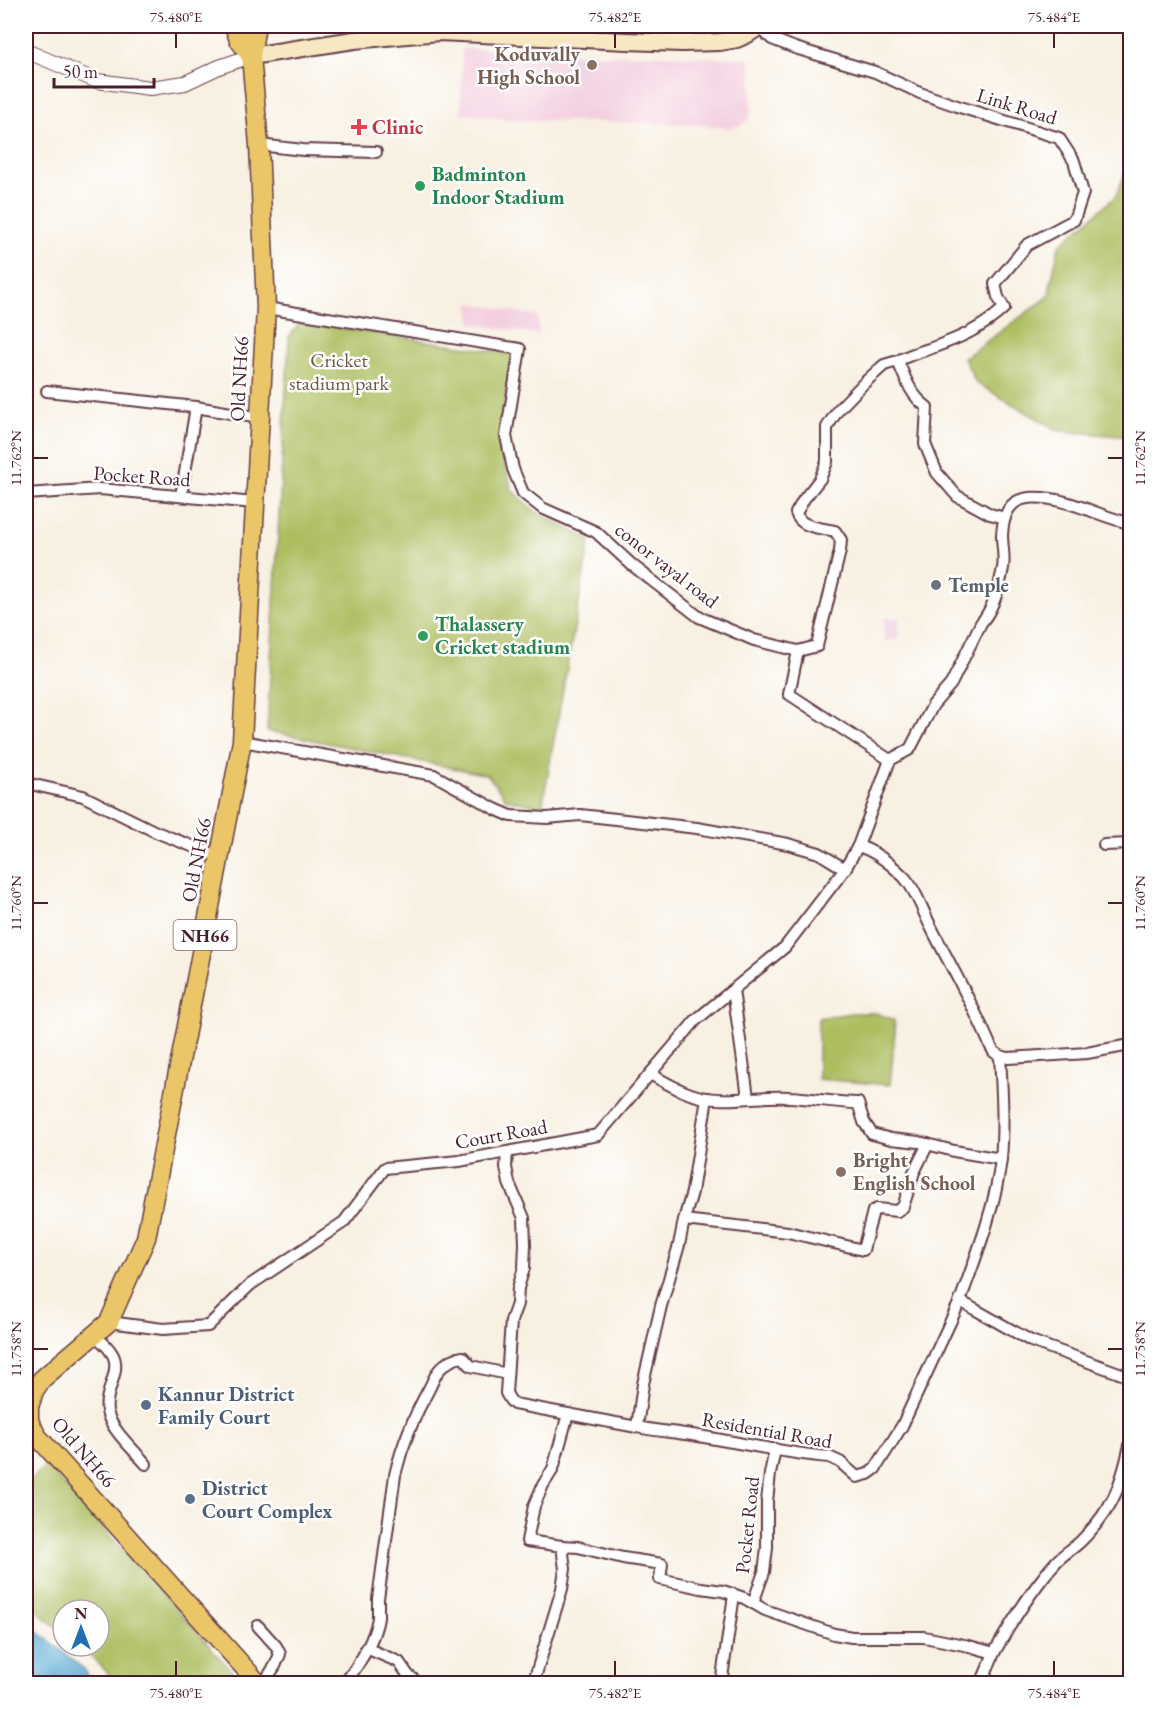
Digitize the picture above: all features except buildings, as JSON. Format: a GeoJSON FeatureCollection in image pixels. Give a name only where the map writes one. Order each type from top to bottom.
{"type":"FeatureCollection","features":[{"type":"Feature","properties":{"kind":"main road","name":"Old NH66"},"geometry":{"type":"LineString","coordinates":[[234,26],[238,40],[251,56]]}},
{"type":"Feature","properties":{"kind":"main road","name":"Old NH66"},"geometry":{"type":"LineString","coordinates":[[253,26],[255,31],[251,56],[259,145],[266,308],[242,741],[146,1238],[109,1322],[42,1379],[34,1391],[28,1419],[36,1436],[261,1683]]}},
{"type":"Feature","properties":{"kind":"main road"},"geometry":{"type":"LineString","coordinates":[[251,56],[354,40],[440,32],[638,42],[720,42],[737,39],[759,26]]}},
{"type":"Feature","properties":{"kind":"street","name":"Link Road"},"geometry":{"type":"LineString","coordinates":[[759,26],[772,39],[795,48],[876,72],[920,93],[1059,138],[1074,161],[1083,193],[1074,220],[1027,245],[1016,256],[995,284],[1004,308],[979,328],[964,336],[898,361]]}},
{"type":"Feature","properties":{"kind":"street"},"geometry":{"type":"LineString","coordinates":[[26,51],[97,81],[150,88],[185,82],[251,56]]}},
{"type":"Feature","properties":{"kind":"street"},"geometry":{"type":"LineString","coordinates":[[259,145],[303,150],[376,152]]}},
{"type":"Feature","properties":{"kind":"street","name":"conor vayal road"},"geometry":{"type":"LineString","coordinates":[[266,308],[520,349],[506,436],[513,469],[523,493],[542,508],[596,532],[632,565],[699,617],[754,640],[798,651]]}},
{"type":"Feature","properties":{"kind":"street"},"geometry":{"type":"LineString","coordinates":[[890,760],[789,694],[798,651],[817,646],[840,551],[841,540],[835,531],[807,525],[797,518],[796,513],[824,471],[827,462],[827,427],[864,383],[884,365],[898,361],[918,401],[927,407],[925,444],[937,473],[957,496],[990,514],[1005,518]]}},
{"type":"Feature","properties":{"kind":"street"},"geometry":{"type":"LineString","coordinates":[[47,390],[196,407],[260,418]]}},
{"type":"Feature","properties":{"kind":"street"},"geometry":{"type":"LineString","coordinates":[[181,496],[196,407]]}},
{"type":"Feature","properties":{"kind":"street","name":"Pocket Road"},"geometry":{"type":"LineString","coordinates":[[26,494],[100,489],[255,503]]}},
{"type":"Feature","properties":{"kind":"street"},"geometry":{"type":"LineString","coordinates":[[242,741],[434,775],[512,816],[547,818],[580,815],[698,828],[788,844],[819,853],[844,869],[858,846],[890,760],[910,749],[933,705],[951,684],[981,623],[987,616],[1004,567],[1002,537],[1005,518],[1011,505],[1018,499],[1034,497],[1052,499],[1131,523]]}},
{"type":"Feature","properties":{"kind":"street"},"geometry":{"type":"LineString","coordinates":[[26,783],[83,796],[156,831],[220,857]]}},
{"type":"Feature","properties":{"kind":"street"},"geometry":{"type":"LineString","coordinates":[[1104,845],[1131,844]]}},
{"type":"Feature","properties":{"kind":"street"},"geometry":{"type":"LineString","coordinates":[[858,846],[870,850],[912,887],[994,1052],[1008,1058],[1063,1055],[1131,1045]]}},
{"type":"Feature","properties":{"kind":"street","name":"Court Road"},"geometry":{"type":"LineString","coordinates":[[109,1322],[163,1329],[208,1326],[250,1285],[344,1222],[385,1168],[459,1161],[598,1135],[696,1020],[785,947],[844,869]]}},
{"type":"Feature","properties":{"kind":"street"},"geometry":{"type":"LineString","coordinates":[[733,990],[748,1097]]}},
{"type":"Feature","properties":{"kind":"street"},"geometry":{"type":"LineString","coordinates":[[1000,1056],[1001,1159],[984,1234],[960,1301],[1030,1341],[1131,1377]]}},
{"type":"Feature","properties":{"kind":"street"},"geometry":{"type":"LineString","coordinates":[[650,1074],[682,1091],[707,1098],[788,1097],[858,1103],[864,1122],[872,1134],[1001,1159]]}},
{"type":"Feature","properties":{"kind":"street"},"geometry":{"type":"LineString","coordinates":[[638,1427],[643,1384],[661,1306],[692,1192],[707,1098]]}},
{"type":"Feature","properties":{"kind":"street"},"geometry":{"type":"LineString","coordinates":[[684,1220],[788,1232],[863,1250],[873,1211],[877,1209],[897,1211],[903,1207],[914,1172],[928,1144]]}},
{"type":"Feature","properties":{"kind":"street","name":"Residential Road"},"geometry":{"type":"LineString","coordinates":[[507,1152],[506,1167],[509,1183],[524,1218],[525,1244],[524,1268],[512,1321],[507,1374],[506,1393],[514,1404],[655,1431],[691,1434],[734,1443],[829,1457],[840,1462],[858,1477],[875,1469],[902,1426],[960,1301]]}},
{"type":"Feature","properties":{"kind":"street"},"geometry":{"type":"LineString","coordinates":[[94,1335],[113,1353],[116,1366],[107,1398],[106,1409],[110,1422],[146,1464]]}},
{"type":"Feature","properties":{"kind":"street"},"geometry":{"type":"LineString","coordinates":[[344,1683],[354,1671],[373,1636],[378,1618],[379,1590],[395,1475],[426,1394],[439,1370],[453,1358],[463,1357],[471,1366],[507,1374]]}},
{"type":"Feature","properties":{"kind":"street"},"geometry":{"type":"LineString","coordinates":[[568,1414],[552,1469],[534,1506],[527,1541],[578,1547],[623,1558],[662,1564],[660,1579],[723,1591],[765,1610],[834,1634],[863,1638],[924,1637],[994,1653]]}},
{"type":"Feature","properties":{"kind":"street"},"geometry":{"type":"LineString","coordinates":[[981,1683],[994,1653],[1034,1588],[1058,1559],[1080,1542],[1106,1511],[1121,1482],[1131,1445]]}},
{"type":"Feature","properties":{"kind":"street","name":"Pocket Road"},"geometry":{"type":"LineString","coordinates":[[753,1603],[764,1572],[768,1492],[775,1449]]}},
{"type":"Feature","properties":{"kind":"street"},"geometry":{"type":"LineString","coordinates":[[533,1683],[562,1589],[565,1569],[562,1546]]}},
{"type":"Feature","properties":{"kind":"street"},"geometry":{"type":"LineString","coordinates":[[721,1683],[734,1595]]}},
{"type":"Feature","properties":{"kind":"street"},"geometry":{"type":"LineString","coordinates":[[258,1626],[280,1654],[275,1666],[261,1683]]}},
{"type":"Feature","properties":{"kind":"street"},"geometry":{"type":"LineString","coordinates":[[366,1648],[399,1662],[408,1674],[420,1683]]}},
{"type":"Feature","properties":{"kind":"shaded area"},"geometry":{"type":"Polygon","coordinates":[[[462,48],[606,55],[652,54],[749,58],[752,69],[751,112],[749,119],[741,126],[728,128],[686,124],[515,120],[461,114],[462,48]]]}},
{"type":"Feature","properties":{"kind":"shaded area"},"geometry":{"type":"Polygon","coordinates":[[[470,303],[538,316],[539,334],[471,324],[470,303]]]}},
{"type":"Feature","properties":{"kind":"shaded area"},"geometry":{"type":"Polygon","coordinates":[[[884,618],[899,618],[899,640],[884,641],[884,618]]]}},
{"type":"Feature","properties":{"kind":"green space"},"geometry":{"type":"Polygon","coordinates":[[[1130,169],[1130,437],[1059,431],[976,383],[964,358],[1048,297],[1059,246],[1116,196],[1125,173],[1130,169]]]}},
{"type":"Feature","properties":{"kind":"green space","name":"Thalassery Cricket stadium"},"geometry":{"type":"Polygon","coordinates":[[[301,322],[513,354],[498,440],[512,490],[536,512],[590,540],[542,807],[506,799],[488,775],[267,731],[289,337],[301,322]]]}},
{"type":"Feature","properties":{"kind":"green space"},"geometry":{"type":"Polygon","coordinates":[[[852,1013],[876,1013],[894,1020],[890,1085],[818,1079],[818,1018],[852,1013]]]}},
{"type":"Feature","properties":{"kind":"green space"},"geometry":{"type":"Polygon","coordinates":[[[47,1465],[243,1683],[111,1683],[107,1672],[93,1658],[111,1658],[111,1598],[51,1598],[51,1623],[26,1600],[26,1484],[47,1465]]]}},
{"type":"Feature","properties":{"kind":"water"},"geometry":{"type":"Polygon","coordinates":[[[26,1622],[51,1642],[51,1658],[70,1658],[84,1669],[93,1683],[26,1683],[26,1622]]]}},
{"type":"Feature","properties":{"kind":"place","name":"Koduvally High School"},"geometry":{"type":"Point","coordinates":[592,65]}},
{"type":"Feature","properties":{"kind":"place","name":"Clinic"},"geometry":{"type":"Point","coordinates":[359,127]}},
{"type":"Feature","properties":{"kind":"place","name":"Badminton Indoor Stadium"},"geometry":{"type":"Point","coordinates":[420,186]}},
{"type":"Feature","properties":{"kind":"place","name":"Temple"},"geometry":{"type":"Point","coordinates":[936,585]}},
{"type":"Feature","properties":{"kind":"place","name":"Thalassery Cricket stadium"},"geometry":{"type":"Point","coordinates":[423,636]}},
{"type":"Feature","properties":{"kind":"place","name":"Bright English School"},"geometry":{"type":"Point","coordinates":[841,1172]}},
{"type":"Feature","properties":{"kind":"place","name":"Kannur District Family Court"},"geometry":{"type":"Point","coordinates":[146,1405]}},
{"type":"Feature","properties":{"kind":"place","name":"District Court Complex"},"geometry":{"type":"Point","coordinates":[190,1499]}},
{"type":"Feature","properties":{"kind":"park label","name":"Cricket stadium park"},"geometry":{"type":"Point","coordinates":[339,372]}}]}
